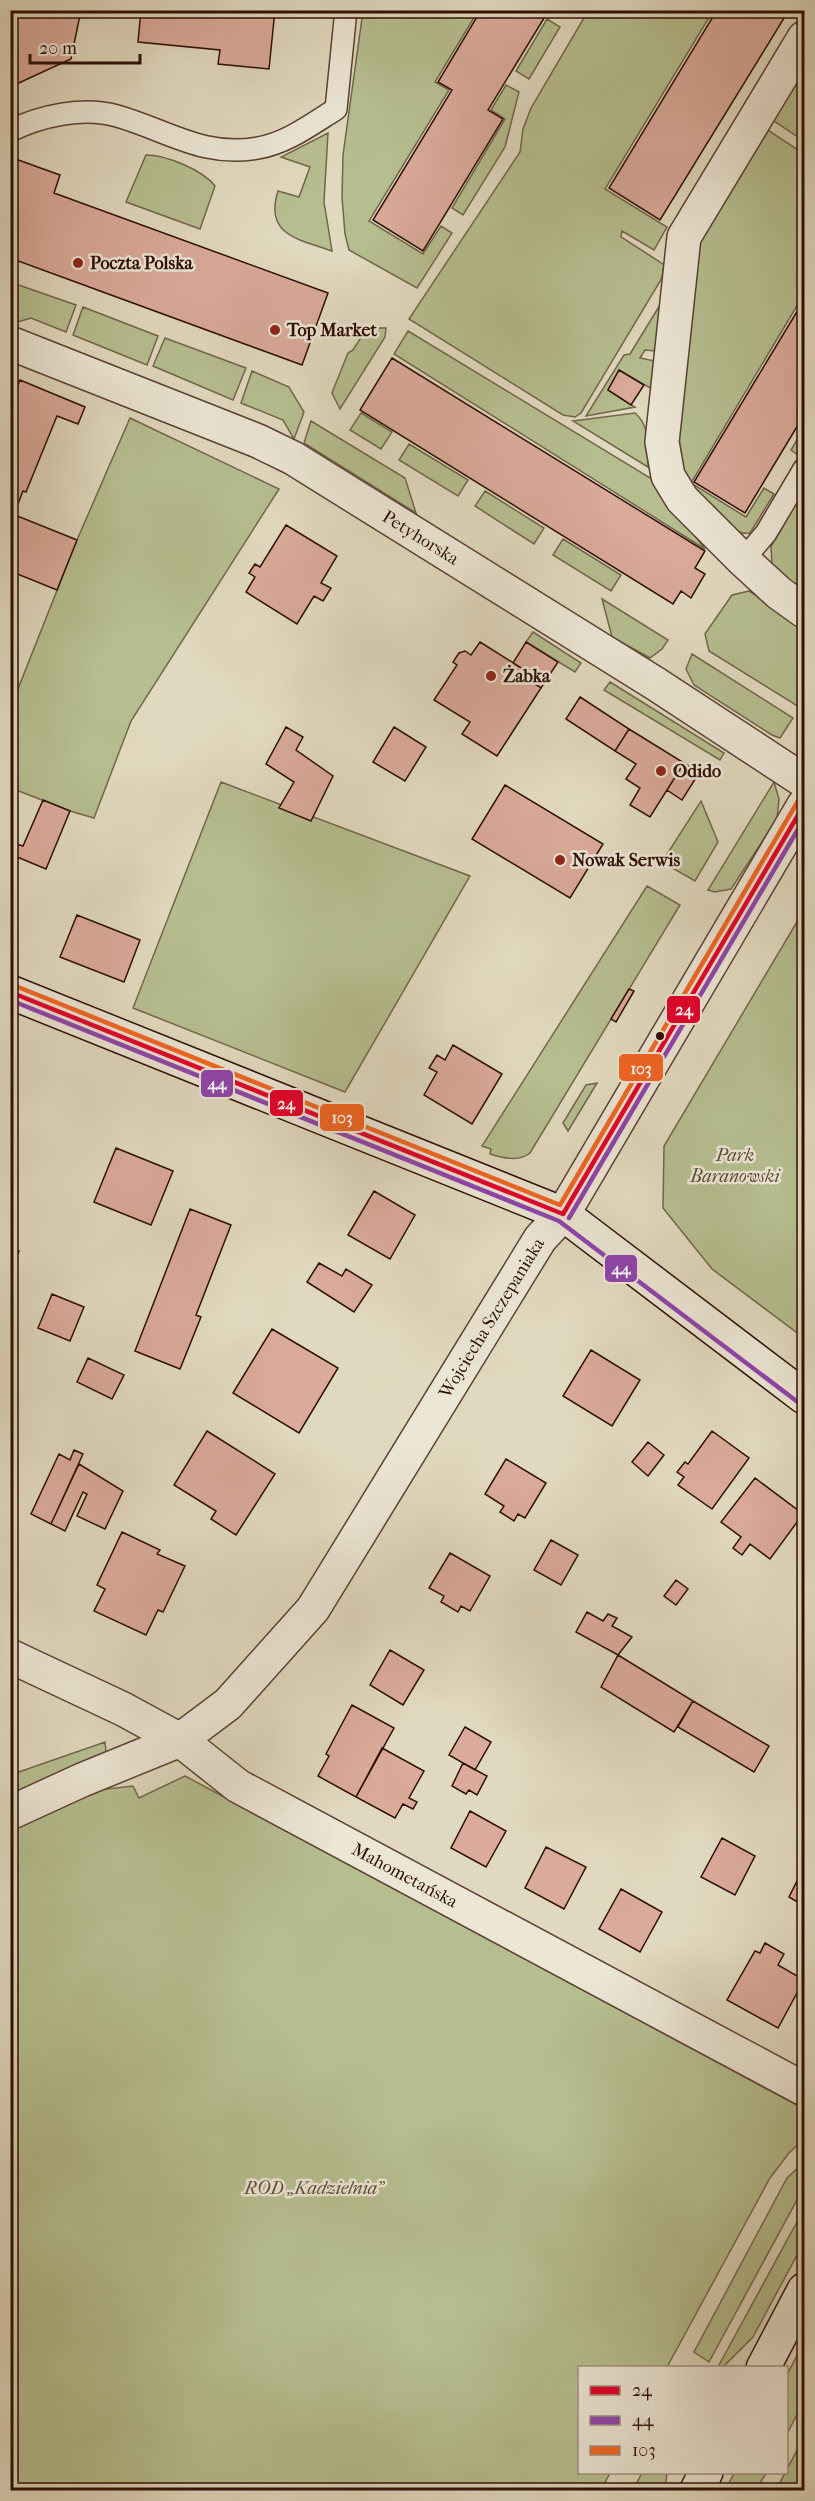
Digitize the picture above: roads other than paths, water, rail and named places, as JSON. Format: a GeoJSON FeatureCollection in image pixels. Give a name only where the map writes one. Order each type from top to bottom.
{"type":"FeatureCollection","features":[{"type":"Feature","properties":{"kind":"street"},"geometry":{"type":"LineString","coordinates":[[804,38],[684,237],[662,442],[668,476],[682,499],[779,593],[804,610]]}},
{"type":"Feature","properties":{"kind":"street","name":"Petyhorska"},"geometry":{"type":"LineString","coordinates":[[10,343],[258,441],[293,458],[656,684],[804,781]]}},
{"type":"Feature","properties":{"kind":"street","name":"Wojciecha Szczepaniaka"},"geometry":{"type":"LineString","coordinates":[[10,1813],[82,1780],[180,1740],[228,1704],[313,1609],[540,1239],[562,1214],[735,926],[804,805]]}},
{"type":"Feature","properties":{"kind":"street"},"geometry":{"type":"LineString","coordinates":[[10,992],[562,1214],[804,1396]]}},
{"type":"Feature","properties":{"kind":"street","name":"Mahometańska"},"geometry":{"type":"LineString","coordinates":[[10,1656],[123,1709],[180,1740],[238,1786],[802,2082]]}},
{"type":"Feature","properties":{"kind":"street"},"geometry":{"type":"LineString","coordinates":[[764,2366],[804,2290]]}},
{"type":"Feature","properties":{"kind":"street"},"geometry":{"type":"LineString","coordinates":[[697,2490],[705,2474]]}},
{"type":"Feature","properties":{"kind":"lane"},"geometry":{"type":"LineString","coordinates":[[10,131],[26,123],[45,118],[94,112],[116,115],[199,147],[215,150],[260,148],[284,140],[336,109],[346,10]]}},
{"type":"Feature","properties":{"kind":"lane"},"geometry":{"type":"LineString","coordinates":[[743,560],[766,533],[804,469]]}},
{"type":"Feature","properties":{"kind":"place","name":"Poczta Polska"},"geometry":{"type":"Point","coordinates":[78,263]}},
{"type":"Feature","properties":{"kind":"place","name":"Top Market"},"geometry":{"type":"Point","coordinates":[275,330]}},
{"type":"Feature","properties":{"kind":"place","name":"Żabka"},"geometry":{"type":"Point","coordinates":[491,676]}},
{"type":"Feature","properties":{"kind":"place","name":"Odido"},"geometry":{"type":"Point","coordinates":[661,771]}},
{"type":"Feature","properties":{"kind":"place","name":"Nowak Serwis"},"geometry":{"type":"Point","coordinates":[560,860]}},
{"type":"Feature","properties":{"kind":"park label","name":"Park Baranowski"},"geometry":{"type":"Point","coordinates":[735,1165]}},
{"type":"Feature","properties":{"kind":"park label","name":"ROD „Kadzielnia”"},"geometry":{"type":"Point","coordinates":[314,2188]}}]}
